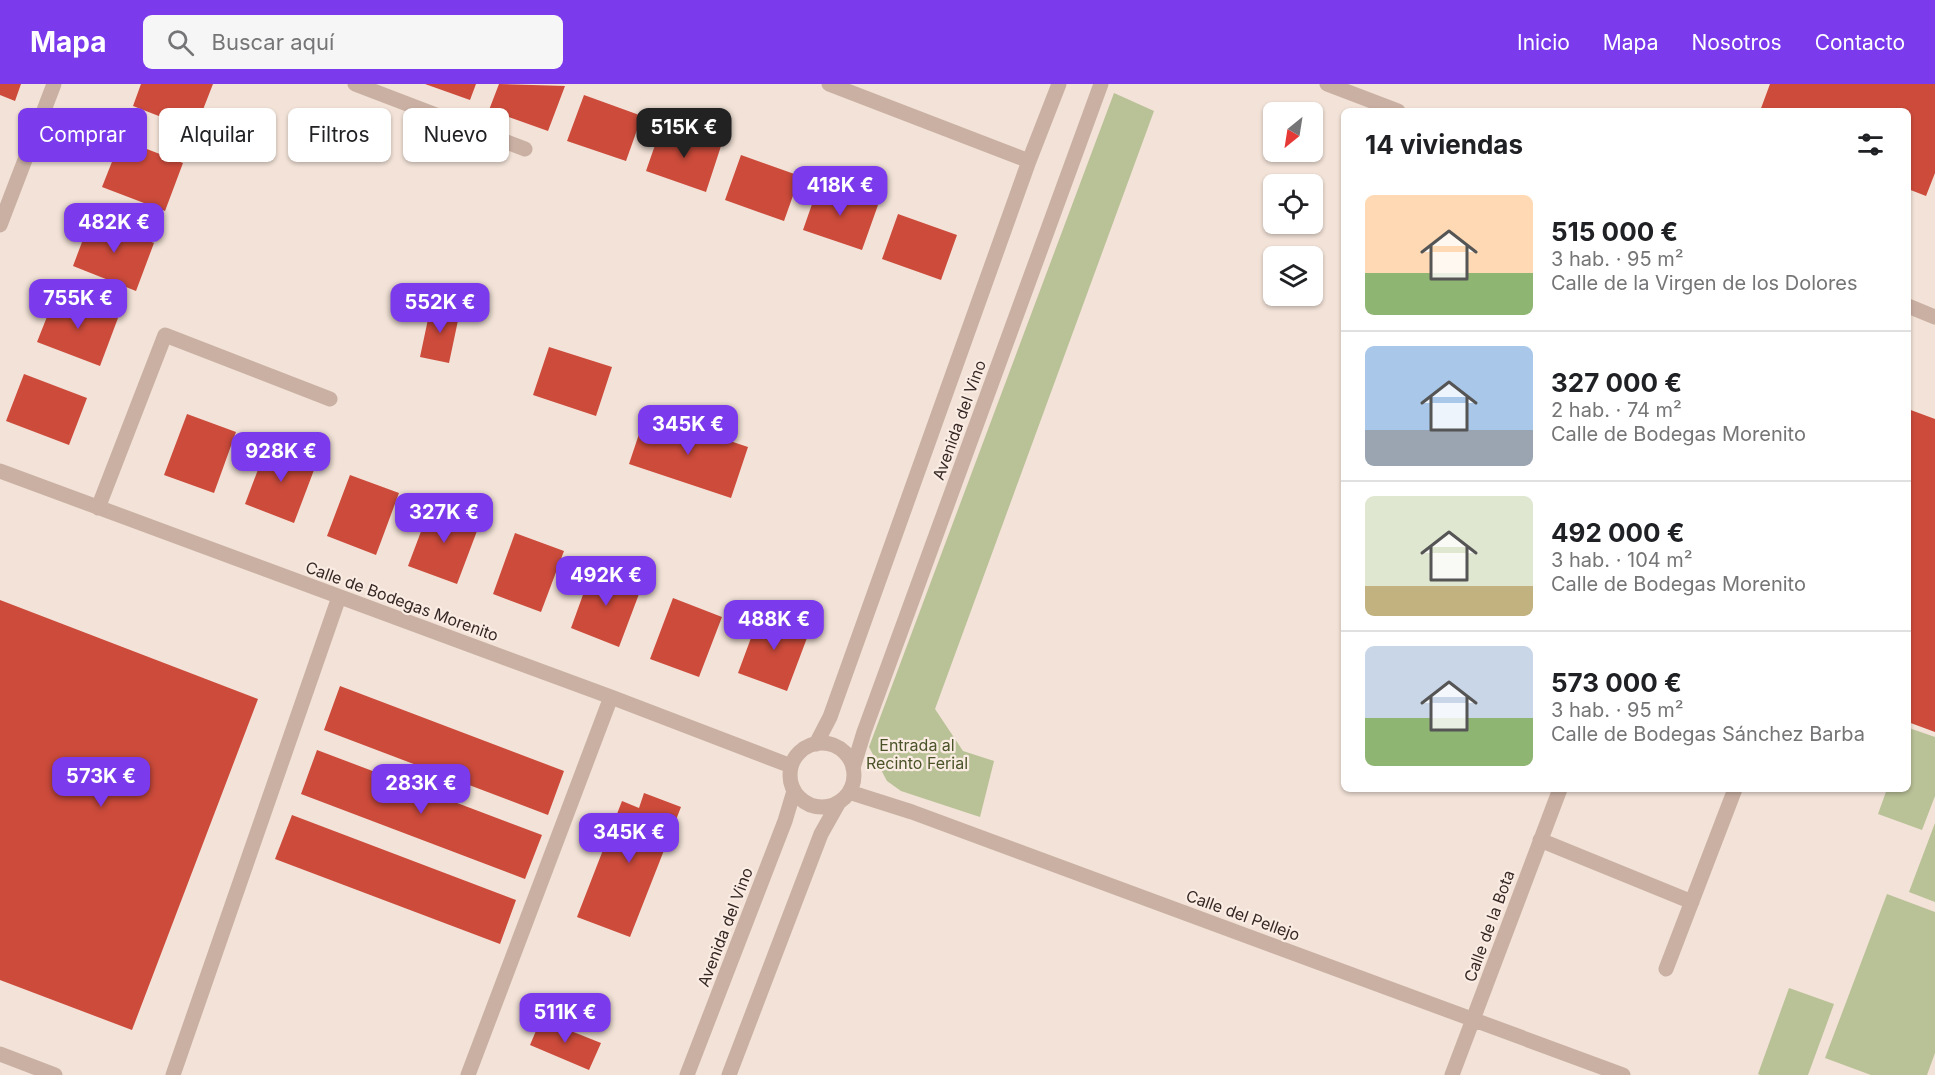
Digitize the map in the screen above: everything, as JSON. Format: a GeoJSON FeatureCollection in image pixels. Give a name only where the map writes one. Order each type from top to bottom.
{"type":"FeatureCollection","features":[{"type":"Feature","properties":{"kind":"street"},"geometry":{"type":"LineString","coordinates":[[0,225],[54,84]]}},
{"type":"Feature","properties":{"kind":"street"},"geometry":{"type":"LineString","coordinates":[[355,84],[525,149]]}},
{"type":"Feature","properties":{"kind":"street"},"geometry":{"type":"LineString","coordinates":[[829,84],[1029,161]]}},
{"type":"Feature","properties":{"kind":"street","name":"Avenida del Vino"},"geometry":{"type":"LineString","coordinates":[[816,744],[831,717],[1029,161],[1059,84]]}},
{"type":"Feature","properties":{"kind":"street","name":"Avenida del Vino"},"geometry":{"type":"LineString","coordinates":[[853,768],[864,732],[1101,84]]}},
{"type":"Feature","properties":{"kind":"street"},"geometry":{"type":"LineString","coordinates":[[1327,84],[1390,108]]}},
{"type":"Feature","properties":{"kind":"street"},"geometry":{"type":"LineString","coordinates":[[1911,307],[1935,317]]}},
{"type":"Feature","properties":{"kind":"street"},"geometry":{"type":"LineString","coordinates":[[98,508],[165,335],[330,399]]}},
{"type":"Feature","properties":{"kind":"street","name":"Calle de Bodegas Morenito"},"geometry":{"type":"LineString","coordinates":[[0,471],[791,766]]}},
{"type":"Feature","properties":{"kind":"street"},"geometry":{"type":"LineString","coordinates":[[173,1075],[339,597]]}},
{"type":"Feature","properties":{"kind":"street"},"geometry":{"type":"LineString","coordinates":[[468,1075],[611,697]]}},
{"type":"Feature","properties":{"kind":"street"},"geometry":{"type":"LineString","coordinates":[[729,1075],[821,834],[854,781],[853,768],[848,757],[840,748],[828,744],[816,744],[805,748],[796,756],[791,766],[790,778],[794,791],[802,801],[814,807],[827,807],[844,797]]}},
{"type":"Feature","properties":{"kind":"street","name":"Avenida del Vino"},"geometry":{"type":"LineString","coordinates":[[687,1075],[785,821],[794,791]]}},
{"type":"Feature","properties":{"kind":"street","name":"Calle de la Bota"},"geometry":{"type":"LineString","coordinates":[[1452,1075],[1559,792]]}},
{"type":"Feature","properties":{"kind":"street"},"geometry":{"type":"LineString","coordinates":[[1666,969],[1734,792]]}},
{"type":"Feature","properties":{"kind":"street","name":"Calle del Pellejo"},"geometry":{"type":"LineString","coordinates":[[844,797],[912,812],[1623,1075]]}},
{"type":"Feature","properties":{"kind":"street"},"geometry":{"type":"LineString","coordinates":[[1540,840],[1692,902]]}},
{"type":"Feature","properties":{"kind":"street"},"geometry":{"type":"LineString","coordinates":[[0,1054],[55,1075]]}},
{"type":"Feature","properties":{"kind":"green space","name":"Entrada al Recinto Ferial"},"geometry":{"type":"Polygon","coordinates":[[[1114,93],[1154,111],[935,709],[963,751],[994,761],[980,817],[901,791],[887,781],[869,747],[1114,93]]]}},
{"type":"Feature","properties":{"kind":"green space"},"geometry":{"type":"Polygon","coordinates":[[[1911,729],[1935,737],[1935,796],[1922,830],[1878,814],[1886,792],[1911,792],[1911,729]]]}},
{"type":"Feature","properties":{"kind":"green space"},"geometry":{"type":"Polygon","coordinates":[[[1935,823],[1935,902],[1909,892],[1935,823]]]}},
{"type":"Feature","properties":{"kind":"green space"},"geometry":{"type":"Polygon","coordinates":[[[1887,894],[1935,912],[1935,1053],[1927,1075],[1871,1075],[1825,1058],[1887,894]]]}},
{"type":"Feature","properties":{"kind":"green space"},"geometry":{"type":"Polygon","coordinates":[[[1789,988],[1834,1004],[1808,1075],[1760,1075],[1758,1074],[1789,988]]]}},
{"type":"Feature","properties":{"kind":"building"},"geometry":{"type":"Polygon","coordinates":[[[0,84],[21,84],[15,101],[0,95],[0,84]]]}},
{"type":"Feature","properties":{"kind":"building"},"geometry":{"type":"Polygon","coordinates":[[[141,84],[213,84],[204,108],[159,108],[159,116],[147,111],[147,108],[133,106],[141,84]]]}},
{"type":"Feature","properties":{"kind":"building"},"geometry":{"type":"Polygon","coordinates":[[[425,84],[476,84],[470,100],[425,84]]]}},
{"type":"Feature","properties":{"kind":"building"},"geometry":{"type":"Polygon","coordinates":[[[499,84],[565,86],[548,131],[509,117],[509,108],[490,108],[499,84]]]}},
{"type":"Feature","properties":{"kind":"building"},"geometry":{"type":"Polygon","coordinates":[[[1770,84],[1935,84],[1935,173],[1926,196],[1911,190],[1911,108],[1761,108],[1770,84]]]}},
{"type":"Feature","properties":{"kind":"building"},"geometry":{"type":"Polygon","coordinates":[[[584,95],[642,116],[626,161],[567,141],[584,95]]]}},
{"type":"Feature","properties":{"kind":"building"},"geometry":{"type":"Polygon","coordinates":[[[662,125],[721,146],[706,192],[646,171],[662,125]]]}},
{"type":"Feature","properties":{"kind":"building"},"geometry":{"type":"Polygon","coordinates":[[[147,149],[159,154],[159,162],[183,163],[165,211],[102,187],[112,162],[147,162],[147,149]]]}},
{"type":"Feature","properties":{"kind":"building"},"geometry":{"type":"Polygon","coordinates":[[[741,155],[800,176],[784,221],[725,200],[741,155]]]}},
{"type":"Feature","properties":{"kind":"building"},"geometry":{"type":"Polygon","coordinates":[[[819,184],[878,205],[862,250],[803,230],[819,184]]]}},
{"type":"Feature","properties":{"kind":"building"},"geometry":{"type":"Polygon","coordinates":[[[898,214],[957,235],[941,280],[882,259],[898,214]]]}},
{"type":"Feature","properties":{"kind":"building"},"geometry":{"type":"Polygon","coordinates":[[[91,218],[154,243],[136,291],[73,266],[91,218]]]}},
{"type":"Feature","properties":{"kind":"building"},"geometry":{"type":"Polygon","coordinates":[[[56,294],[118,318],[100,366],[37,342],[56,294]]]}},
{"type":"Feature","properties":{"kind":"building"},"geometry":{"type":"Polygon","coordinates":[[[431,305],[460,311],[449,363],[420,357],[431,305]]]}},
{"type":"Feature","properties":{"kind":"building"},"geometry":{"type":"Polygon","coordinates":[[[549,347],[612,367],[596,416],[533,395],[549,347]]]}},
{"type":"Feature","properties":{"kind":"building"},"geometry":{"type":"Polygon","coordinates":[[[24,374],[87,398],[69,445],[6,421],[24,374]]]}},
{"type":"Feature","properties":{"kind":"building"},"geometry":{"type":"Polygon","coordinates":[[[1911,410],[1935,419],[1935,732],[1911,723],[1911,410]]]}},
{"type":"Feature","properties":{"kind":"building"},"geometry":{"type":"Polygon","coordinates":[[[646,413],[748,447],[731,498],[629,464],[646,413]]]}},
{"type":"Feature","properties":{"kind":"building"},"geometry":{"type":"Polygon","coordinates":[[[187,414],[236,432],[214,493],[164,475],[187,414]]]}},
{"type":"Feature","properties":{"kind":"building"},"geometry":{"type":"Polygon","coordinates":[[[268,443],[317,462],[294,523],[245,504],[268,443]]]}},
{"type":"Feature","properties":{"kind":"building"},"geometry":{"type":"Polygon","coordinates":[[[350,475],[399,493],[376,555],[327,536],[350,475]]]}},
{"type":"Feature","properties":{"kind":"building"},"geometry":{"type":"Polygon","coordinates":[[[431,505],[480,523],[457,584],[408,566],[431,505]]]}},
{"type":"Feature","properties":{"kind":"building"},"geometry":{"type":"Polygon","coordinates":[[[515,533],[564,551],[541,612],[493,594],[515,533]]]}},
{"type":"Feature","properties":{"kind":"building"},"geometry":{"type":"Polygon","coordinates":[[[593,567],[642,586],[619,647],[571,628],[593,567]]]}},
{"type":"Feature","properties":{"kind":"building"},"geometry":{"type":"Polygon","coordinates":[[[673,598],[722,617],[699,677],[650,659],[673,598]]]}},
{"type":"Feature","properties":{"kind":"building"},"geometry":{"type":"Polygon","coordinates":[[[0,600],[258,699],[132,1030],[0,980],[0,600]]]}},
{"type":"Feature","properties":{"kind":"building"},"geometry":{"type":"Polygon","coordinates":[[[761,611],[810,630],[787,691],[738,673],[761,611]]]}},
{"type":"Feature","properties":{"kind":"building"},"geometry":{"type":"Polygon","coordinates":[[[340,686],[564,771],[548,815],[324,730],[340,686]]]}},
{"type":"Feature","properties":{"kind":"building"},"geometry":{"type":"Polygon","coordinates":[[[317,750],[542,835],[525,879],[301,794],[317,750]]]}},
{"type":"Feature","properties":{"kind":"building"},"geometry":{"type":"Polygon","coordinates":[[[644,793],[681,807],[630,937],[577,917],[622,801],[639,808],[644,793]]]}},
{"type":"Feature","properties":{"kind":"building"},"geometry":{"type":"Polygon","coordinates":[[[292,815],[516,900],[500,944],[275,859],[292,815]]]}},
{"type":"Feature","properties":{"kind":"building"},"geometry":{"type":"Polygon","coordinates":[[[541,1019],[601,1043],[589,1070],[530,1045],[541,1019]]]}}]}
